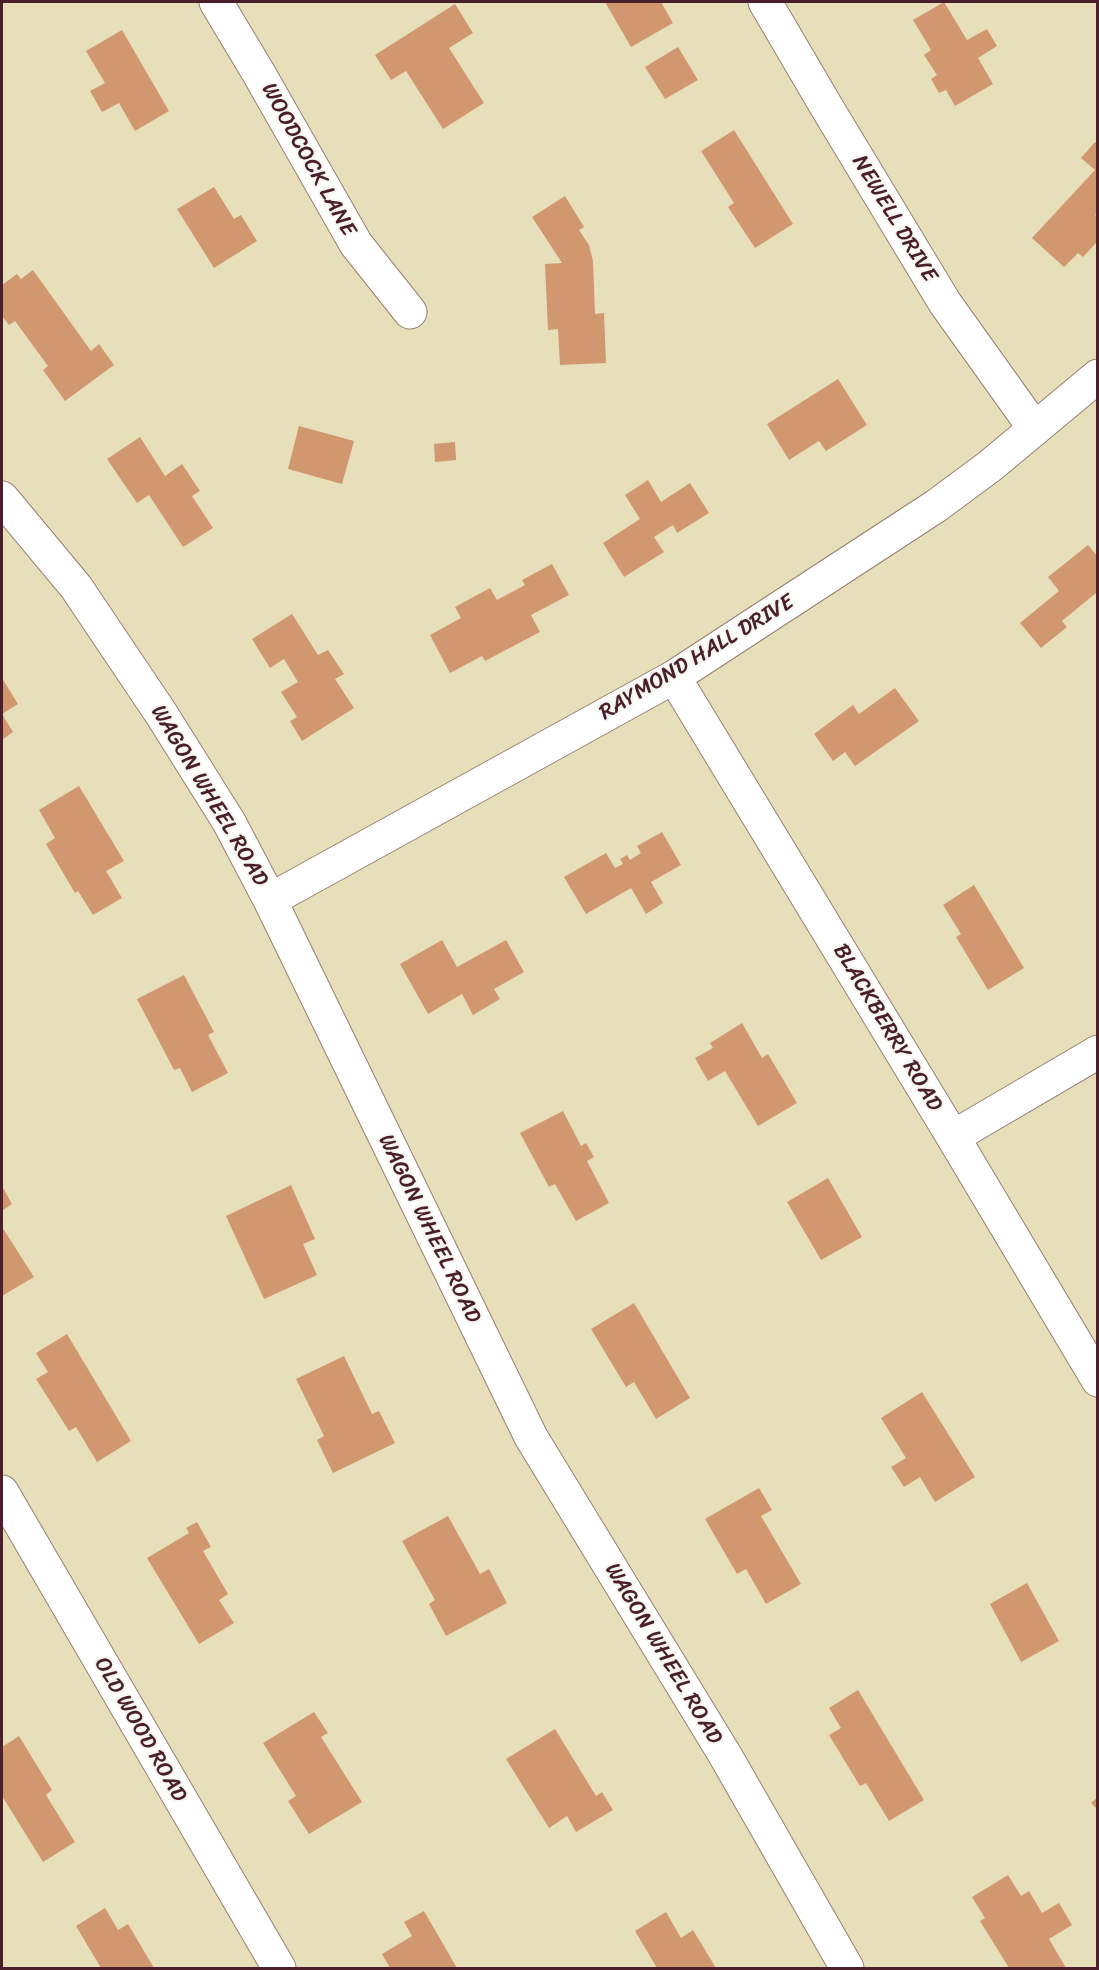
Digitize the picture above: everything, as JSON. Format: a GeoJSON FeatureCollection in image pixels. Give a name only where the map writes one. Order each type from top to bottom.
{"type":"FeatureCollection","features":[{"type":"Feature","properties":{"kind":"street","name":"WOODCOCK LANE"},"geometry":{"type":"LineString","coordinates":[[216,2],[356,244],[410,312]]}},
{"type":"Feature","properties":{"kind":"street","name":"NEWELL DRIVE"},"geometry":{"type":"LineString","coordinates":[[765,2],[945,303],[1035,429]]}},
{"type":"Feature","properties":{"kind":"street","name":"RAYMOND HALL DRIVE"},"geometry":{"type":"LineString","coordinates":[[270,900],[674,677],[936,506],[1035,429],[1098,376]]}},
{"type":"Feature","properties":{"kind":"street","name":"WAGON WHEEL ROAD"},"geometry":{"type":"LineString","coordinates":[[2,498],[76,587],[162,715],[229,822],[270,900],[531,1437],[725,1755],[847,1968]]}},
{"type":"Feature","properties":{"kind":"street","name":"BLACKBERRY ROAD"},"geometry":{"type":"LineString","coordinates":[[674,677],[1098,1380]]}},
{"type":"Feature","properties":{"kind":"street"},"geometry":{"type":"LineString","coordinates":[[953,1137],[1098,1053]]}},
{"type":"Feature","properties":{"kind":"street","name":"OLD WOOD ROAD"},"geometry":{"type":"LineString","coordinates":[[2,1492],[279,1968]]}},
{"type":"Feature","properties":{"kind":"building"},"geometry":{"type":"Polygon","coordinates":[[[605,2],[661,2],[673,23],[631,47],[605,2]]]}},
{"type":"Feature","properties":{"kind":"building"},"geometry":{"type":"Polygon","coordinates":[[[944,2],[967,40],[987,29],[997,46],[978,58],[993,84],[955,106],[946,90],[939,93],[931,79],[937,75],[924,55],[931,50],[913,20],[944,2]]]}},
{"type":"Feature","properties":{"kind":"building"},"geometry":{"type":"Polygon","coordinates":[[[455,4],[473,33],[449,48],[484,103],[443,129],[406,71],[391,80],[375,55],[455,4]]]}},
{"type":"Feature","properties":{"kind":"building"},"geometry":{"type":"Polygon","coordinates":[[[122,30],[169,111],[135,131],[119,103],[102,112],[90,91],[105,83],[86,51],[122,30]]]}},
{"type":"Feature","properties":{"kind":"building"},"geometry":{"type":"Polygon","coordinates":[[[678,47],[698,80],[665,99],[645,67],[678,47]]]}},
{"type":"Feature","properties":{"kind":"building"},"geometry":{"type":"Polygon","coordinates":[[[734,130],[793,224],[755,248],[728,207],[734,203],[701,151],[734,130]]]}},
{"type":"Feature","properties":{"kind":"building"},"geometry":{"type":"Polygon","coordinates":[[[1095,142],[1098,144],[1098,212],[1095,215],[1098,217],[1098,241],[1083,257],[1078,253],[1064,267],[1032,238],[1095,170],[1081,158],[1095,142]]]}},
{"type":"Feature","properties":{"kind":"building"},"geometry":{"type":"Polygon","coordinates":[[[214,187],[234,219],[241,215],[257,241],[214,268],[177,209],[214,187]]]}},
{"type":"Feature","properties":{"kind":"building"},"geometry":{"type":"Polygon","coordinates":[[[565,196],[584,227],[579,230],[589,245],[593,261],[595,314],[604,313],[606,363],[560,365],[558,329],[548,330],[545,264],[562,263],[532,217],[565,196]]]}},
{"type":"Feature","properties":{"kind":"building"},"geometry":{"type":"Polygon","coordinates":[[[33,270],[91,351],[99,344],[114,365],[65,401],[43,370],[48,366],[15,321],[9,325],[2,316],[2,285],[17,274],[21,279],[33,270]]]}},
{"type":"Feature","properties":{"kind":"building"},"geometry":{"type":"Polygon","coordinates":[[[838,379],[867,425],[826,451],[819,441],[789,460],[767,424],[838,379]]]}},
{"type":"Feature","properties":{"kind":"building"},"geometry":{"type":"Polygon","coordinates":[[[299,426],[354,441],[342,484],[288,469],[299,426]]]}},
{"type":"Feature","properties":{"kind":"building"},"geometry":{"type":"Polygon","coordinates":[[[140,437],[165,476],[182,464],[200,491],[192,496],[213,528],[183,547],[149,495],[137,503],[107,459],[140,437]]]}},
{"type":"Feature","properties":{"kind":"building"},"geometry":{"type":"Polygon","coordinates":[[[455,442],[456,460],[435,462],[434,444],[455,442]]]}},
{"type":"Feature","properties":{"kind":"building"},"geometry":{"type":"Polygon","coordinates":[[[648,480],[661,502],[690,483],[709,513],[677,533],[673,525],[654,537],[664,552],[624,577],[603,543],[640,519],[625,495],[648,480]]]}},
{"type":"Feature","properties":{"kind":"building"},"geometry":{"type":"Polygon","coordinates":[[[1088,545],[1098,557],[1098,595],[1096,593],[1062,621],[1067,627],[1041,648],[1020,623],[1059,591],[1048,577],[1088,545]]]}},
{"type":"Feature","properties":{"kind":"building"},"geometry":{"type":"Polygon","coordinates":[[[552,564],[569,595],[531,615],[540,632],[485,661],[482,656],[450,673],[430,635],[461,618],[455,607],[490,588],[497,600],[525,585],[522,580],[552,564]]]}},
{"type":"Feature","properties":{"kind":"building"},"geometry":{"type":"Polygon","coordinates":[[[292,614],[318,655],[328,650],[344,674],[335,679],[354,708],[302,741],[290,721],[297,717],[281,692],[298,682],[284,659],[270,668],[252,639],[292,614]]]}},
{"type":"Feature","properties":{"kind":"building"},"geometry":{"type":"Polygon","coordinates":[[[2,678],[18,704],[2,714],[2,678]]]}},
{"type":"Feature","properties":{"kind":"building"},"geometry":{"type":"Polygon","coordinates":[[[895,688],[919,721],[855,766],[845,752],[833,761],[814,734],[853,705],[859,714],[895,688]]]}},
{"type":"Feature","properties":{"kind":"building"},"geometry":{"type":"Polygon","coordinates":[[[2,714],[13,732],[2,740],[2,714]]]}},
{"type":"Feature","properties":{"kind":"building"},"geometry":{"type":"Polygon","coordinates":[[[79,786],[124,861],[106,871],[122,898],[93,915],[78,891],[75,893],[46,844],[55,838],[39,810],[79,786]]]}},
{"type":"Feature","properties":{"kind":"building"},"geometry":{"type":"Polygon","coordinates":[[[662,832],[681,865],[651,882],[663,903],[646,914],[631,888],[586,914],[564,877],[606,853],[615,868],[623,864],[620,859],[627,855],[630,860],[641,853],[637,846],[662,832]]]}},
{"type":"Feature","properties":{"kind":"building"},"geometry":{"type":"Polygon","coordinates":[[[974,885],[1024,968],[988,990],[956,937],[961,934],[943,905],[974,885]]]}},
{"type":"Feature","properties":{"kind":"building"},"geometry":{"type":"Polygon","coordinates":[[[442,940],[457,967],[506,940],[524,972],[494,989],[500,999],[473,1015],[462,994],[428,1014],[400,964],[442,940]]]}},
{"type":"Feature","properties":{"kind":"building"},"geometry":{"type":"Polygon","coordinates":[[[184,975],[214,1032],[208,1035],[228,1073],[192,1092],[180,1068],[174,1070],[137,999],[184,975]]]}},
{"type":"Feature","properties":{"kind":"building"},"geometry":{"type":"Polygon","coordinates":[[[742,1023],[762,1058],[768,1054],[797,1103],[758,1126],[725,1071],[708,1081],[695,1058],[713,1048],[710,1043],[742,1023]]]}},
{"type":"Feature","properties":{"kind":"building"},"geometry":{"type":"Polygon","coordinates":[[[563,1111],[581,1146],[586,1143],[594,1157],[587,1161],[609,1203],[576,1221],[555,1184],[549,1187],[520,1133],[563,1111]]]}},
{"type":"Feature","properties":{"kind":"building"},"geometry":{"type":"Polygon","coordinates":[[[828,1178],[862,1237],[821,1260],[787,1202],[828,1178]]]}},
{"type":"Feature","properties":{"kind":"building"},"geometry":{"type":"Polygon","coordinates":[[[291,1185],[315,1239],[303,1244],[317,1275],[264,1299],[226,1216],[291,1185]]]}},
{"type":"Feature","properties":{"kind":"building"},"geometry":{"type":"Polygon","coordinates":[[[2,1186],[12,1204],[2,1211],[2,1186]]]}},
{"type":"Feature","properties":{"kind":"building"},"geometry":{"type":"Polygon","coordinates":[[[2,1227],[34,1277],[2,1296],[2,1227]]]}},
{"type":"Feature","properties":{"kind":"building"},"geometry":{"type":"Polygon","coordinates":[[[634,1303],[690,1398],[656,1419],[634,1382],[626,1387],[591,1329],[634,1303]]]}},
{"type":"Feature","properties":{"kind":"building"},"geometry":{"type":"Polygon","coordinates":[[[67,1334],[131,1441],[97,1462],[76,1427],[69,1431],[36,1379],[48,1372],[36,1353],[67,1334]]]}},
{"type":"Feature","properties":{"kind":"building"},"geometry":{"type":"Polygon","coordinates":[[[344,1356],[372,1414],[379,1411],[395,1443],[333,1473],[317,1440],[324,1436],[296,1379],[344,1356]]]}},
{"type":"Feature","properties":{"kind":"building"},"geometry":{"type":"Polygon","coordinates":[[[922,1392],[975,1477],[935,1502],[920,1477],[904,1487],[891,1467],[906,1458],[881,1418],[922,1392]]]}},
{"type":"Feature","properties":{"kind":"building"},"geometry":{"type":"Polygon","coordinates":[[[759,1488],[772,1510],[761,1516],[801,1584],[766,1604],[746,1569],[737,1574],[705,1519],[759,1488]]]}},
{"type":"Feature","properties":{"kind":"building"},"geometry":{"type":"Polygon","coordinates":[[[448,1516],[480,1574],[489,1569],[507,1603],[446,1636],[429,1604],[435,1600],[402,1541],[448,1516]]]}},
{"type":"Feature","properties":{"kind":"building"},"geometry":{"type":"Polygon","coordinates":[[[197,1522],[211,1547],[203,1551],[228,1594],[219,1600],[234,1623],[199,1644],[147,1558],[189,1533],[186,1528],[197,1522]]]}},
{"type":"Feature","properties":{"kind":"building"},"geometry":{"type":"Polygon","coordinates":[[[1027,1583],[1059,1641],[1021,1662],[990,1604],[1027,1583]]]}},
{"type":"Feature","properties":{"kind":"building"},"geometry":{"type":"Polygon","coordinates":[[[858,1690],[924,1800],[889,1821],[866,1783],[860,1786],[829,1735],[841,1728],[829,1708],[858,1690]]]}},
{"type":"Feature","properties":{"kind":"building"},"geometry":{"type":"Polygon","coordinates":[[[314,1712],[328,1733],[321,1737],[362,1802],[309,1834],[288,1801],[296,1796],[263,1743],[314,1712]]]}},
{"type":"Feature","properties":{"kind":"building"},"geometry":{"type":"Polygon","coordinates":[[[555,1729],[596,1796],[602,1792],[613,1810],[576,1832],[567,1816],[549,1828],[506,1759],[555,1729]]]}},
{"type":"Feature","properties":{"kind":"building"},"geometry":{"type":"Polygon","coordinates":[[[19,1736],[52,1790],[46,1795],[75,1842],[43,1862],[2,1796],[2,1747],[19,1736]]]}},
{"type":"Feature","properties":{"kind":"building"},"geometry":{"type":"Polygon","coordinates":[[[1098,1797],[1098,1810],[1091,1803],[1098,1797]]]}},
{"type":"Feature","properties":{"kind":"building"},"geometry":{"type":"Polygon","coordinates":[[[1008,1875],[1021,1896],[1029,1891],[1042,1913],[1059,1903],[1072,1925],[1049,1939],[1066,1968],[1009,1968],[980,1921],[985,1918],[972,1897],[1008,1875]]]}},
{"type":"Feature","properties":{"kind":"building"},"geometry":{"type":"Polygon","coordinates":[[[105,1908],[118,1930],[128,1924],[154,1968],[101,1968],[76,1926],[105,1908]]]}},
{"type":"Feature","properties":{"kind":"building"},"geometry":{"type":"Polygon","coordinates":[[[424,1911],[457,1968],[390,1968],[382,1954],[412,1936],[404,1922],[424,1911]]]}},
{"type":"Feature","properties":{"kind":"building"},"geometry":{"type":"Polygon","coordinates":[[[666,1912],[681,1938],[693,1930],[716,1968],[657,1968],[635,1931],[666,1912]]]}}]}
